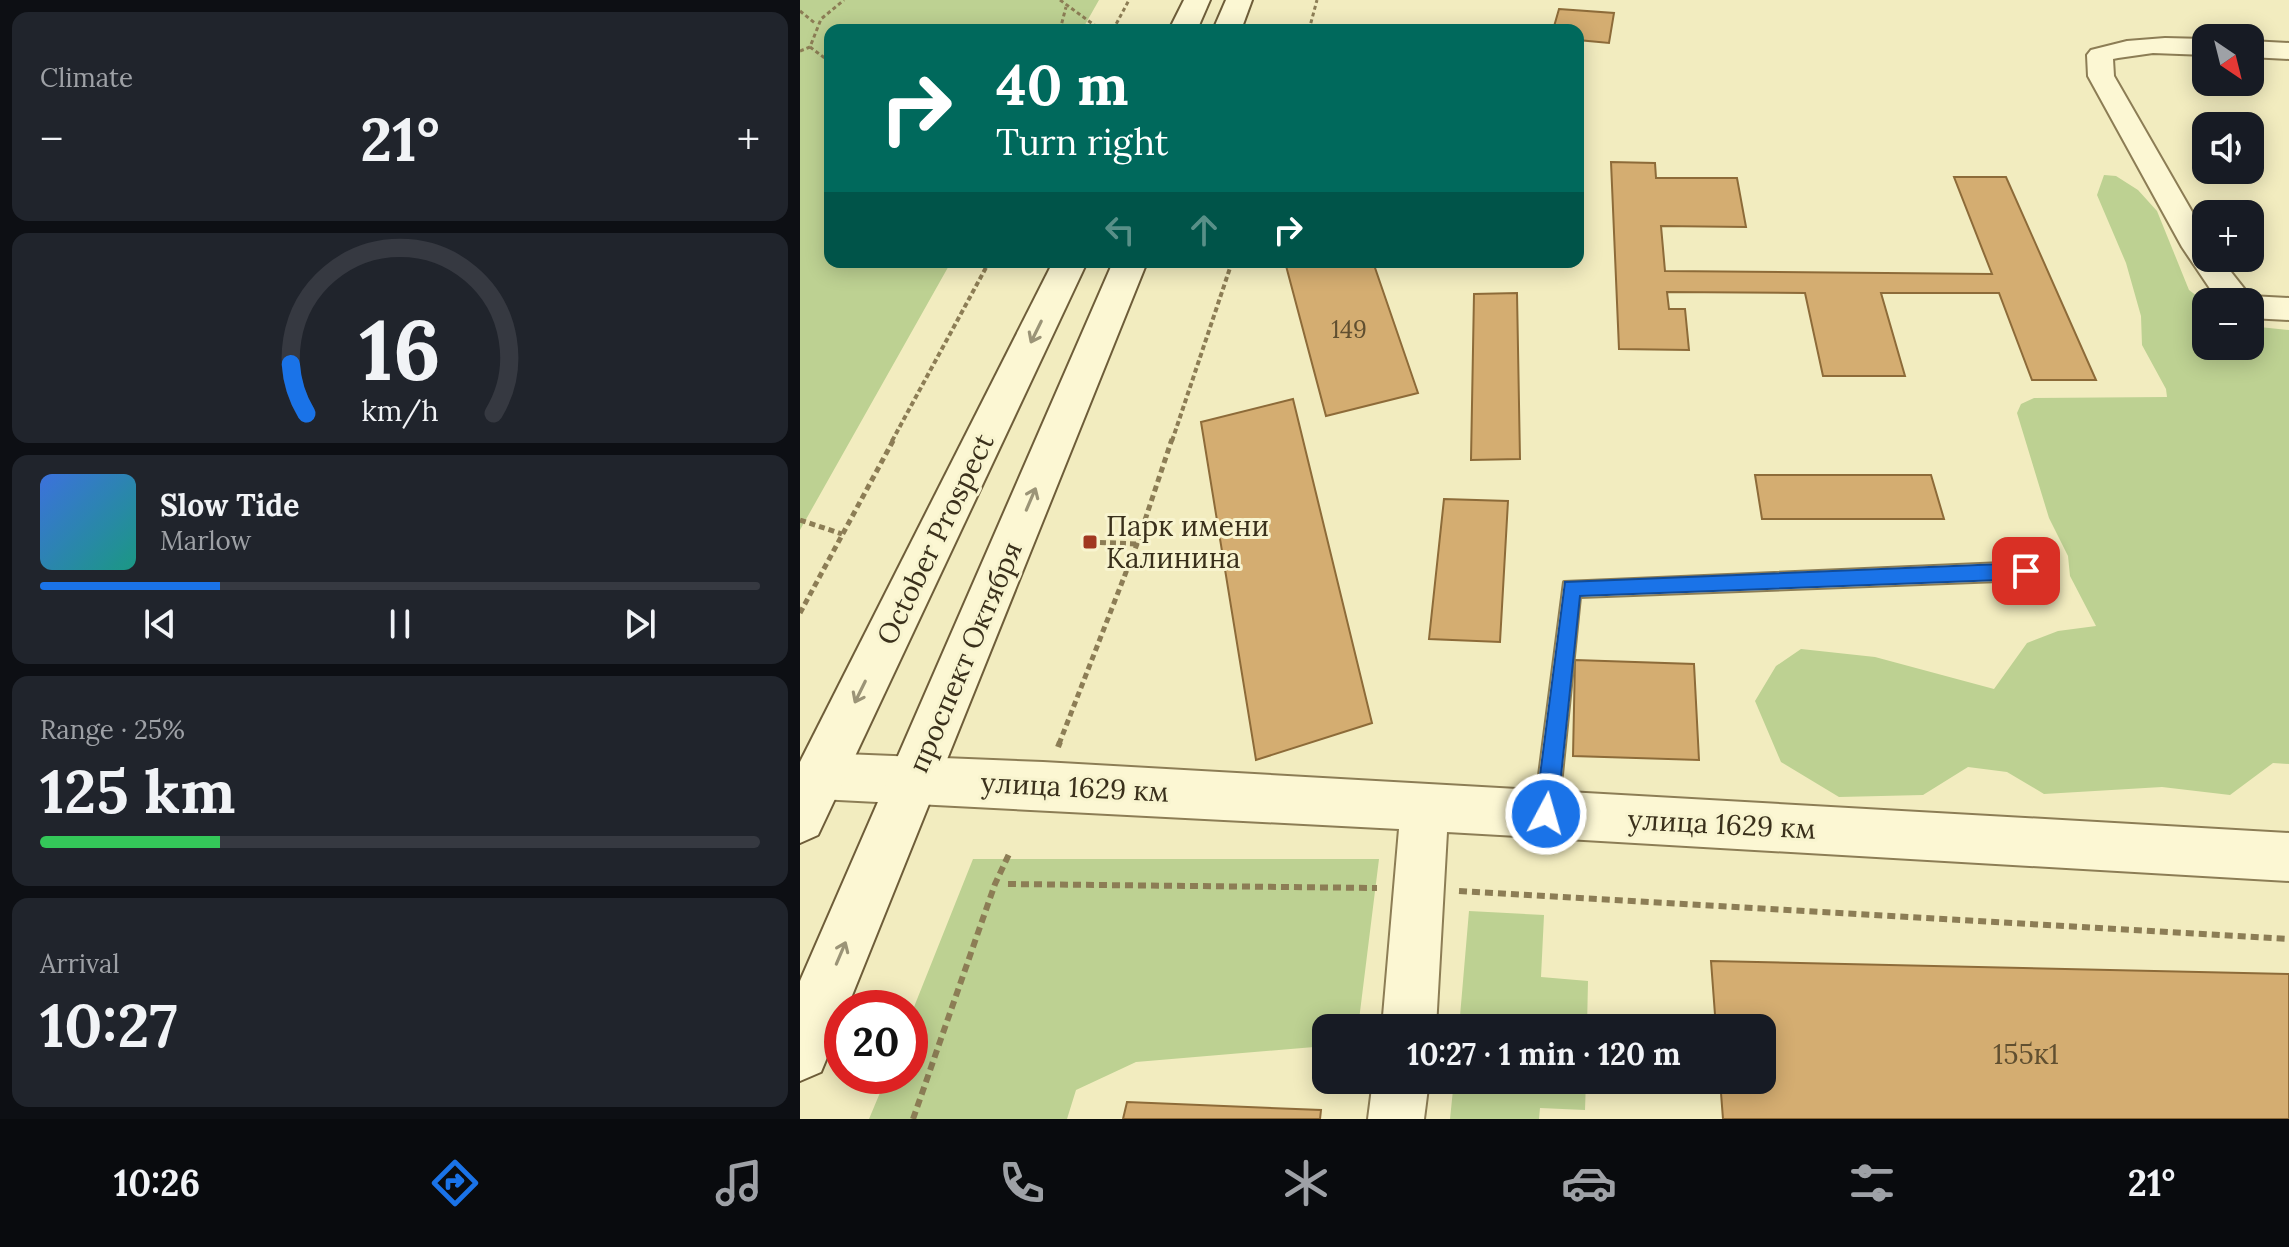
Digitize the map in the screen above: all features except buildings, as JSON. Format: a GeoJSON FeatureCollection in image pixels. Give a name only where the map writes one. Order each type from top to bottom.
{"type":"FeatureCollection","features":[{"type":"Feature","properties":{"kind":"main road"},"geometry":{"type":"LineString","coordinates":[[1186,24],[1197,0]]}},
{"type":"Feature","properties":{"kind":"main road"},"geometry":{"type":"LineString","coordinates":[[1229,24],[1239,0]]}},
{"type":"Feature","properties":{"kind":"main road","name":"October Prospect"},"geometry":{"type":"LineString","coordinates":[[810,796],[1067,268]]}},
{"type":"Feature","properties":{"kind":"main road","name":"проспект Октября"},"geometry":{"type":"LineString","coordinates":[[800,1051],[1127,268]]}},
{"type":"Feature","properties":{"kind":"street"},"geometry":{"type":"LineString","coordinates":[[2192,47],[2129,46],[2100,55],[2101,76],[2197,247],[2224,288]]}},
{"type":"Feature","properties":{"kind":"street"},"geometry":{"type":"LineString","coordinates":[[2264,50],[2289,51]]}},
{"type":"Feature","properties":{"kind":"street"},"geometry":{"type":"LineString","coordinates":[[2264,308],[2289,309]]}},
{"type":"Feature","properties":{"kind":"street","name":"улица 1629 км"},"geometry":{"type":"LineString","coordinates":[[810,796],[914,778],[2289,857]]}},
{"type":"Feature","properties":{"kind":"street"},"geometry":{"type":"LineString","coordinates":[[1410,1014],[1425,807]]}},
{"type":"Feature","properties":{"kind":"street"},"geometry":{"type":"LineString","coordinates":[[1396,1119],[1399,1094]]}},
{"type":"Feature","properties":{"kind":"lane"},"geometry":{"type":"LineString","coordinates":[[1546,814],[1571,588],[2026,571]]}},
{"type":"Feature","properties":{"kind":"path"},"geometry":{"type":"LineString","coordinates":[[810,47],[816,24],[831,6],[844,0]]}},
{"type":"Feature","properties":{"kind":"path"},"geometry":{"type":"LineString","coordinates":[[1060,0],[1092,24]]}},
{"type":"Feature","properties":{"kind":"path"},"geometry":{"type":"LineString","coordinates":[[1116,24],[1129,0]]}},
{"type":"Feature","properties":{"kind":"path"},"geometry":{"type":"LineString","coordinates":[[1311,24],[1317,0]]}},
{"type":"Feature","properties":{"kind":"path"},"geometry":{"type":"LineString","coordinates":[[1062,24],[1066,7]]}},
{"type":"Feature","properties":{"kind":"path"},"geometry":{"type":"LineString","coordinates":[[800,11],[816,24]]}},
{"type":"Feature","properties":{"kind":"path"},"geometry":{"type":"LineString","coordinates":[[800,51],[810,47]]}},
{"type":"Feature","properties":{"kind":"path"},"geometry":{"type":"LineString","coordinates":[[810,47],[824,58]]}},
{"type":"Feature","properties":{"kind":"path"},"geometry":{"type":"LineString","coordinates":[[800,613],[986,268]]}},
{"type":"Feature","properties":{"kind":"path"},"geometry":{"type":"LineString","coordinates":[[1056,752],[1137,544],[1230,268]]}},
{"type":"Feature","properties":{"kind":"path"},"geometry":{"type":"LineString","coordinates":[[800,520],[842,534]]}},
{"type":"Feature","properties":{"kind":"path"},"geometry":{"type":"LineString","coordinates":[[1090,542],[1137,544]]}},
{"type":"Feature","properties":{"kind":"path"},"geometry":{"type":"LineString","coordinates":[[913,1119],[995,884],[1009,854]]}},
{"type":"Feature","properties":{"kind":"path"},"geometry":{"type":"LineString","coordinates":[[1008,884],[1420,889],[2289,939]]}},
{"type":"Feature","properties":{"kind":"green space"},"geometry":{"type":"Polygon","coordinates":[[[800,0],[1099,0],[1085,24],[824,24],[824,268],[948,268],[800,530],[800,0]]]}},
{"type":"Feature","properties":{"kind":"green space"},"geometry":{"type":"Polygon","coordinates":[[[2104,175],[2116,176],[2138,190],[2157,211],[2192,292],[2192,360],[2264,360],[2264,327],[2289,330],[2289,764],[2273,763],[2230,795],[2162,787],[2044,794],[2007,772],[1968,767],[1923,795],[1839,797],[1781,762],[1755,701],[1776,666],[1801,649],[1875,657],[1994,689],[2027,643],[2058,631],[2096,626],[2070,576],[2068,556],[2049,518],[2017,413],[2021,404],[2034,398],[2167,397],[2166,389],[2142,345],[2141,316],[2126,263],[2097,195],[2104,175]]]}},
{"type":"Feature","properties":{"kind":"green space"},"geometry":{"type":"Polygon","coordinates":[[[973,859],[1379,859],[1360,1014],[1312,1014],[1312,1047],[1136,1062],[1076,1090],[1067,1119],[869,1119],[879,1094],[928,1094],[928,990],[921,990],[973,859]]]}},
{"type":"Feature","properties":{"kind":"green space"},"geometry":{"type":"Polygon","coordinates":[[[1469,911],[1544,915],[1541,977],[1588,981],[1587,1014],[1460,1014],[1469,911]]]}},
{"type":"Feature","properties":{"kind":"green space"},"geometry":{"type":"Polygon","coordinates":[[[1453,1094],[1586,1094],[1585,1110],[1540,1108],[1539,1119],[1450,1119],[1453,1094]]]}},
{"type":"Feature","properties":{"kind":"place","name":"Парк имени Калинина"},"geometry":{"type":"Point","coordinates":[1090,542]}},
{"type":"Feature","properties":{"kind":"route"},"geometry":{"type":"LineString","coordinates":[[1546,814],[1571,588],[2026,571]]}}]}
